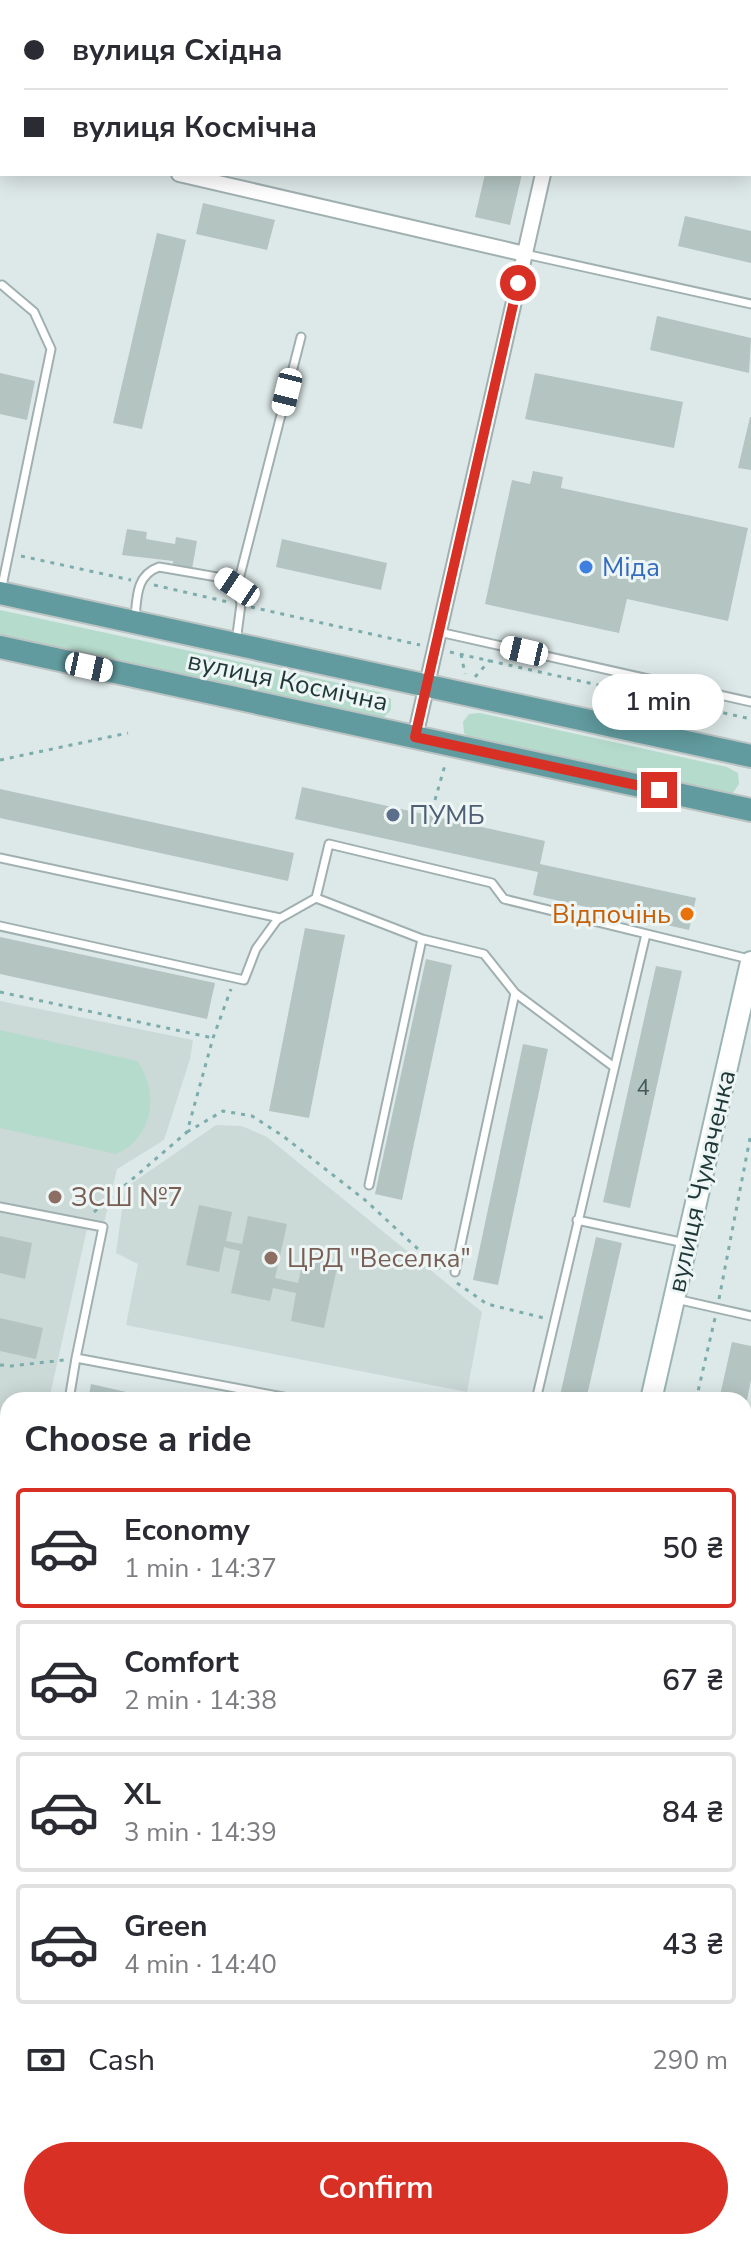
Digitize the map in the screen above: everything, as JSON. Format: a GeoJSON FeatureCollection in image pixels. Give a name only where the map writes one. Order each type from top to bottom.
{"type":"FeatureCollection","features":[{"type":"Feature","properties":{"kind":"main road","name":"вулиця Космічна"},"geometry":{"type":"LineString","coordinates":[[0,593],[751,756]]}},
{"type":"Feature","properties":{"kind":"main road","name":"вулиця Космічна"},"geometry":{"type":"LineString","coordinates":[[0,647],[751,810]]}},
{"type":"Feature","properties":{"kind":"street"},"geometry":{"type":"LineString","coordinates":[[188,176],[525,254]]}},
{"type":"Feature","properties":{"kind":"street"},"geometry":{"type":"LineString","coordinates":[[415,737],[543,176]]}},
{"type":"Feature","properties":{"kind":"street","name":"вулиця Чумаченка"},"geometry":{"type":"LineString","coordinates":[[653,1392],[750,967]]}},
{"type":"Feature","properties":{"kind":"lane"},"geometry":{"type":"LineString","coordinates":[[525,254],[751,304]]}},
{"type":"Feature","properties":{"kind":"lane"},"geometry":{"type":"LineString","coordinates":[[0,593],[51,349],[34,312],[2,285]]}},
{"type":"Feature","properties":{"kind":"lane"},"geometry":{"type":"LineString","coordinates":[[235,645],[241,604],[237,587],[301,337]]}},
{"type":"Feature","properties":{"kind":"lane"},"geometry":{"type":"LineString","coordinates":[[134,621],[139,582],[159,567],[223,578],[237,587]]}},
{"type":"Feature","properties":{"kind":"lane"},"geometry":{"type":"LineString","coordinates":[[439,632],[751,702]]}},
{"type":"Feature","properties":{"kind":"lane"},"geometry":{"type":"LineString","coordinates":[[0,926],[244,980],[256,949],[277,920],[316,898],[329,844],[492,883],[504,899],[646,934],[750,967]]}},
{"type":"Feature","properties":{"kind":"lane"},"geometry":{"type":"LineString","coordinates":[[0,858],[281,918]]}},
{"type":"Feature","properties":{"kind":"lane"},"geometry":{"type":"LineString","coordinates":[[316,898],[422,939],[484,954],[515,993],[614,1067]]}},
{"type":"Feature","properties":{"kind":"lane"},"geometry":{"type":"LineString","coordinates":[[538,1392],[646,934]]}},
{"type":"Feature","properties":{"kind":"lane"},"geometry":{"type":"LineString","coordinates":[[369,1185],[422,939]]}},
{"type":"Feature","properties":{"kind":"lane"},"geometry":{"type":"LineString","coordinates":[[455,1272],[515,993]]}},
{"type":"Feature","properties":{"kind":"lane"},"geometry":{"type":"LineString","coordinates":[[0,1207],[103,1227],[70,1392]]}},
{"type":"Feature","properties":{"kind":"lane"},"geometry":{"type":"LineString","coordinates":[[577,1220],[687,1243]]}},
{"type":"Feature","properties":{"kind":"lane"},"geometry":{"type":"LineString","coordinates":[[674,1299],[751,1316]]}},
{"type":"Feature","properties":{"kind":"lane"},"geometry":{"type":"LineString","coordinates":[[76,1358],[257,1392]]}},
{"type":"Feature","properties":{"kind":"path"},"geometry":{"type":"LineString","coordinates":[[9,554],[751,719]]}},
{"type":"Feature","properties":{"kind":"path"},"geometry":{"type":"LineString","coordinates":[[461,654],[465,676]]}},
{"type":"Feature","properties":{"kind":"path"},"geometry":{"type":"LineString","coordinates":[[475,677],[490,660]]}},
{"type":"Feature","properties":{"kind":"path"},"geometry":{"type":"LineString","coordinates":[[0,760],[128,733]]}},
{"type":"Feature","properties":{"kind":"path"},"geometry":{"type":"LineString","coordinates":[[435,800],[445,765]]}},
{"type":"Feature","properties":{"kind":"path"},"geometry":{"type":"LineString","coordinates":[[187,1132],[213,1038],[234,978]]}},
{"type":"Feature","properties":{"kind":"path"},"geometry":{"type":"LineString","coordinates":[[0,992],[213,1038]]}},
{"type":"Feature","properties":{"kind":"path"},"geometry":{"type":"LineString","coordinates":[[81,1223],[187,1132],[223,1111],[252,1116],[283,1136],[365,1200],[450,1278],[487,1304],[554,1321]]}},
{"type":"Feature","properties":{"kind":"path"},"geometry":{"type":"LineString","coordinates":[[698,1392],[751,1133]]}},
{"type":"Feature","properties":{"kind":"path"},"geometry":{"type":"LineString","coordinates":[[0,1365],[76,1358]]}},
{"type":"Feature","properties":{"kind":"shaded area","name":"ЗСШ №7"},"geometry":{"type":"Polygon","coordinates":[[[0,1001],[193,1040],[190,1059],[164,1140],[117,1169],[103,1227],[88,1224],[51,1392],[0,1392],[0,1001]]]}},
{"type":"Feature","properties":{"kind":"shaded area","name":"ЦРД \"Веселка\""},"geometry":{"type":"Polygon","coordinates":[[[216,1125],[242,1126],[267,1137],[482,1312],[467,1392],[126,1325],[138,1264],[116,1253],[125,1188],[216,1125]]]}},
{"type":"Feature","properties":{"kind":"green space"},"geometry":{"type":"Polygon","coordinates":[[[0,610],[380,692],[391,699],[391,710],[382,719],[0,639],[0,610]]]}},
{"type":"Feature","properties":{"kind":"green space"},"geometry":{"type":"Polygon","coordinates":[[[480,713],[727,767],[738,773],[739,784],[733,793],[721,793],[472,741],[464,733],[463,722],[469,714],[480,713]]]}},
{"type":"Feature","properties":{"kind":"green space"},"geometry":{"type":"Polygon","coordinates":[[[0,1030],[137,1061],[149,1086],[150,1100],[145,1126],[138,1137],[116,1154],[0,1128],[0,1030]]]}},
{"type":"Feature","properties":{"kind":"building"},"geometry":{"type":"Polygon","coordinates":[[[485,176],[522,176],[510,225],[475,217],[485,176]]]}},
{"type":"Feature","properties":{"kind":"building"},"geometry":{"type":"Polygon","coordinates":[[[203,203],[275,220],[267,250],[196,234],[203,203]]]}},
{"type":"Feature","properties":{"kind":"building"},"geometry":{"type":"Polygon","coordinates":[[[685,216],[751,231],[751,263],[678,246],[685,216]]]}},
{"type":"Feature","properties":{"kind":"building"},"geometry":{"type":"Polygon","coordinates":[[[157,233],[186,240],[142,429],[113,423],[157,233]]]}},
{"type":"Feature","properties":{"kind":"building"},"geometry":{"type":"Polygon","coordinates":[[[657,316],[751,338],[749,373],[650,350],[657,316]]]}},
{"type":"Feature","properties":{"kind":"building"},"geometry":{"type":"Polygon","coordinates":[[[0,373],[35,381],[27,420],[0,414],[0,373]]]}},
{"type":"Feature","properties":{"kind":"building"},"geometry":{"type":"Polygon","coordinates":[[[535,373],[683,402],[674,448],[525,419],[535,373]]]}},
{"type":"Feature","properties":{"kind":"building"},"geometry":{"type":"Polygon","coordinates":[[[751,417],[751,470],[738,468],[751,417]]]}},
{"type":"Feature","properties":{"kind":"building"},"geometry":{"type":"Polygon","coordinates":[[[533,471],[563,477],[561,488],[748,528],[728,621],[627,599],[619,633],[485,604],[512,480],[530,484],[533,471]]]}},
{"type":"Feature","properties":{"kind":"building"},"geometry":{"type":"Polygon","coordinates":[[[127,529],[147,532],[146,539],[175,544],[176,537],[197,541],[192,569],[173,565],[173,561],[122,555],[127,529]]]}},
{"type":"Feature","properties":{"kind":"building"},"geometry":{"type":"Polygon","coordinates":[[[282,539],[387,563],[381,590],[276,567],[282,539]]]}},
{"type":"Feature","properties":{"kind":"building"},"geometry":{"type":"Polygon","coordinates":[[[302,787],[545,841],[540,864],[696,898],[689,930],[533,895],[538,872],[295,819],[302,787]]]}},
{"type":"Feature","properties":{"kind":"building"},"geometry":{"type":"Polygon","coordinates":[[[0,789],[294,853],[288,881],[0,818],[0,789]]]}},
{"type":"Feature","properties":{"kind":"building"},"geometry":{"type":"Polygon","coordinates":[[[305,928],[345,935],[309,1118],[269,1111],[305,928]]]}},
{"type":"Feature","properties":{"kind":"building"},"geometry":{"type":"Polygon","coordinates":[[[0,937],[215,983],[207,1019],[0,974],[0,937]]]}},
{"type":"Feature","properties":{"kind":"building"},"geometry":{"type":"Polygon","coordinates":[[[426,959],[452,965],[402,1200],[375,1194],[426,959]]]}},
{"type":"Feature","properties":{"kind":"building"},"geometry":{"type":"Polygon","coordinates":[[[656,966],[682,971],[630,1208],[603,1202],[656,966]]]}},
{"type":"Feature","properties":{"kind":"building"},"geometry":{"type":"Polygon","coordinates":[[[523,1044],[548,1049],[498,1285],[473,1280],[523,1044]]]}},
{"type":"Feature","properties":{"kind":"building","name":"ЦРД \"Веселка\""},"geometry":{"type":"Polygon","coordinates":[[[199,1205],[232,1212],[226,1241],[242,1244],[248,1216],[287,1224],[275,1278],[298,1283],[304,1256],[338,1263],[324,1328],[291,1321],[296,1293],[273,1288],[270,1301],[231,1293],[240,1251],[224,1247],[219,1272],[186,1265],[199,1205]]]}},
{"type":"Feature","properties":{"kind":"building"},"geometry":{"type":"Polygon","coordinates":[[[0,1236],[32,1243],[25,1279],[0,1273],[0,1236]]]}},
{"type":"Feature","properties":{"kind":"building"},"geometry":{"type":"Polygon","coordinates":[[[596,1237],[622,1243],[588,1392],[561,1392],[596,1237]]]}},
{"type":"Feature","properties":{"kind":"building"},"geometry":{"type":"Polygon","coordinates":[[[0,1318],[43,1328],[36,1359],[0,1351],[0,1318]]]}},
{"type":"Feature","properties":{"kind":"building"},"geometry":{"type":"Polygon","coordinates":[[[732,1342],[751,1346],[749,1392],[721,1392],[732,1342]]]}},
{"type":"Feature","properties":{"kind":"building"},"geometry":{"type":"Polygon","coordinates":[[[91,1384],[126,1392],[90,1392],[91,1384]]]}},
{"type":"Feature","properties":{"kind":"place","name":"Міда"},"geometry":{"type":"Point","coordinates":[586,567]}},
{"type":"Feature","properties":{"kind":"place","name":"ПУМБ"},"geometry":{"type":"Point","coordinates":[393,815]}},
{"type":"Feature","properties":{"kind":"place","name":"Відпочінь"},"geometry":{"type":"Point","coordinates":[687,914]}},
{"type":"Feature","properties":{"kind":"place","name":"ЗСШ №7"},"geometry":{"type":"Point","coordinates":[55,1197]}},
{"type":"Feature","properties":{"kind":"place","name":"ЦРД \"Веселка\""},"geometry":{"type":"Point","coordinates":[271,1258]}},
{"type":"Feature","properties":{"kind":"route"},"geometry":{"type":"LineString","coordinates":[[518,283],[415,737],[659,790]]}}]}
